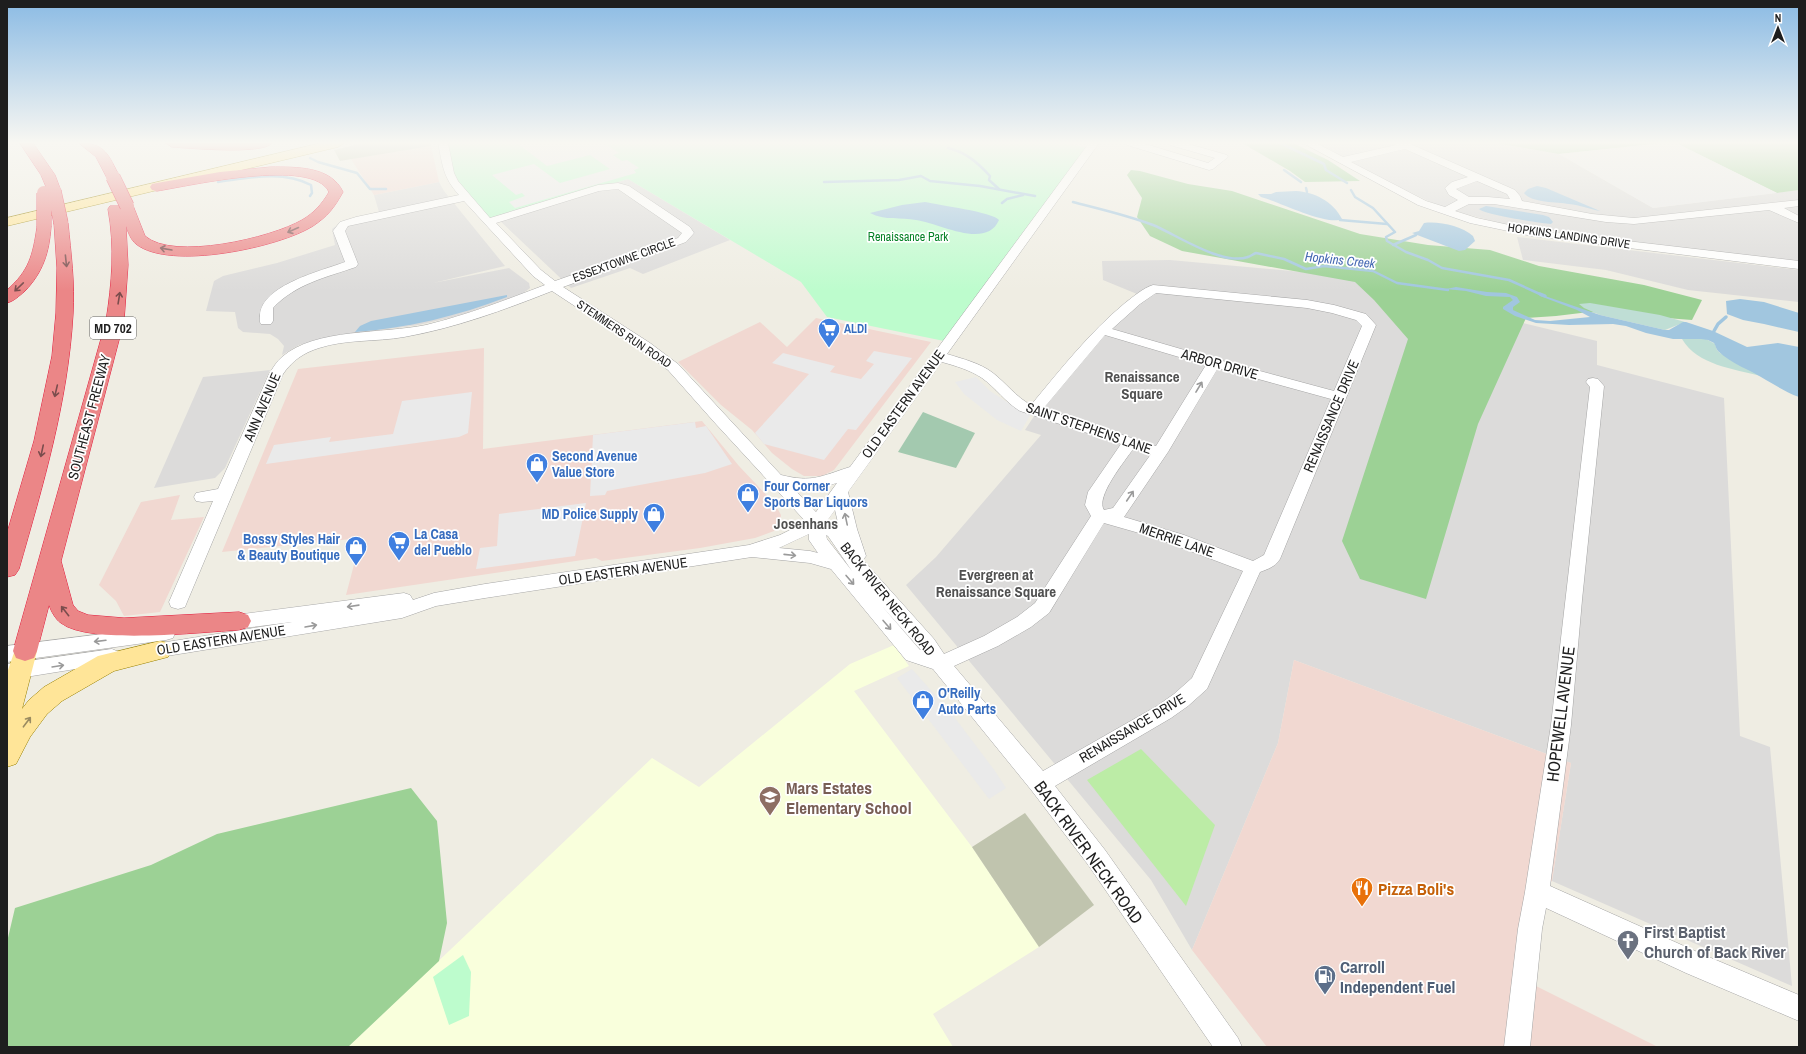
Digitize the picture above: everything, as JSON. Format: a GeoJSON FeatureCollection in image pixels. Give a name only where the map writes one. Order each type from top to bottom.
{"type":"FeatureCollection","features":[{"type":"Feature","properties":{"kind":"highway"},"geometry":{"type":"LineString","coordinates":[[7,569],[41,461],[60,374],[67,293],[66,269],[61,223],[49,192]]}},
{"type":"Feature","properties":{"kind":"highway"},"geometry":{"type":"LineString","coordinates":[[7,298],[35,269],[42,246],[49,192]]}},
{"type":"Feature","properties":{"kind":"highway","name":"SOUTHEAST FREEWAY"},"geometry":{"type":"LineString","coordinates":[[15,662],[49,559],[115,321],[121,285],[122,258],[120,232],[121,208],[115,192]]}},
{"type":"Feature","properties":{"kind":"highway"},"geometry":{"type":"LineString","coordinates":[[121,208],[137,236],[143,242],[165,249],[195,251],[233,247],[253,243],[293,230],[322,214],[333,202],[336,192]]}},
{"type":"Feature","properties":{"kind":"highway"},"geometry":{"type":"LineString","coordinates":[[49,559],[62,608],[70,617],[86,624],[124,627],[239,621]]}},
{"type":"Feature","properties":{"kind":"main road"},"geometry":{"type":"LineString","coordinates":[[7,213],[97,192]]}},
{"type":"Feature","properties":{"kind":"main road"},"geometry":{"type":"LineString","coordinates":[[7,222],[134,192]]}},
{"type":"Feature","properties":{"kind":"main road"},"geometry":{"type":"LineString","coordinates":[[7,756],[21,729],[38,707],[53,694],[107,663],[160,650]]}},
{"type":"Feature","properties":{"kind":"main road","name":"MD 702"},"geometry":{"type":"LineString","coordinates":[[7,718],[15,662]]}},
{"type":"Feature","properties":{"kind":"street","name":"STEMMERS RUN ROAD"},"geometry":{"type":"LineString","coordinates":[[462,192],[524,260],[553,286],[645,346],[673,367],[720,420],[817,523]]}},
{"type":"Feature","properties":{"kind":"street","name":"ESSEXTOWNE CIRCLE"},"geometry":{"type":"LineString","coordinates":[[488,222],[584,192]]}},
{"type":"Feature","properties":{"kind":"street","name":"ESSEXTOWNE CIRCLE"},"geometry":{"type":"LineString","coordinates":[[553,286],[627,258],[682,240],[688,235],[688,231],[631,192]]}},
{"type":"Feature","properties":{"kind":"street","name":"OLD EASTERN AVENUE"},"geometry":{"type":"LineString","coordinates":[[15,662],[239,621],[401,600],[434,600],[751,551],[778,543],[817,523],[1058,192]]}},
{"type":"Feature","properties":{"kind":"street","name":"HOPKINS LANDING DRIVE"},"geometry":{"type":"LineString","coordinates":[[1400,192],[1481,222],[1532,233],[1799,265]]}},
{"type":"Feature","properties":{"kind":"street"},"geometry":{"type":"LineString","coordinates":[[1453,192],[1468,201]]}},
{"type":"Feature","properties":{"kind":"street"},"geometry":{"type":"LineString","coordinates":[[1511,192],[1516,196],[1517,203]]}},
{"type":"Feature","properties":{"kind":"street"},"geometry":{"type":"LineString","coordinates":[[266,321],[267,307],[281,293],[306,281],[352,264],[339,232],[341,226],[349,222],[466,197]]}},
{"type":"Feature","properties":{"kind":"street"},"geometry":{"type":"LineString","coordinates":[[1449,210],[1468,201],[1494,200],[1602,219],[1624,221],[1656,219],[1799,202]]}},
{"type":"Feature","properties":{"kind":"street"},"geometry":{"type":"LineString","coordinates":[[1771,206],[1799,220]]}},
{"type":"Feature","properties":{"kind":"street","name":"HOPKINS LANDING DRIVE"},"geometry":{"type":"LineString","coordinates":[[1449,210],[1524,225],[1799,258]]}},
{"type":"Feature","properties":{"kind":"street","name":"RENAISSANCE DRIVE"},"geometry":{"type":"LineString","coordinates":[[1034,411],[1102,330],[1137,299],[1148,285],[1307,304],[1334,309],[1361,317],[1369,325],[1271,559],[1264,564],[1253,568],[1200,683],[1192,691],[1164,712],[1040,784]]}},
{"type":"Feature","properties":{"kind":"street","name":"ANN AVENUE"},"geometry":{"type":"LineString","coordinates":[[178,602],[280,367],[294,354],[308,347],[328,341],[402,333],[450,323],[508,304],[553,286]]}},
{"type":"Feature","properties":{"kind":"street","name":"ARBOR DRIVE"},"geometry":{"type":"LineString","coordinates":[[1102,330],[1214,363],[1338,396]]}},
{"type":"Feature","properties":{"kind":"street","name":"SAINT STEPHENS LANE"},"geometry":{"type":"LineString","coordinates":[[938,356],[975,368],[988,376],[1014,401],[1034,411],[1160,452]]}},
{"type":"Feature","properties":{"kind":"street"},"geometry":{"type":"LineString","coordinates":[[1100,516],[1113,515],[1119,512],[1160,452],[1214,363]]}},
{"type":"Feature","properties":{"kind":"street","name":"HOPEWELL AVENUE"},"geometry":{"type":"LineString","coordinates":[[1517,1047],[1530,929],[1537,892],[1561,725],[1573,600],[1597,386],[1593,382]]}},
{"type":"Feature","properties":{"kind":"street"},"geometry":{"type":"LineString","coordinates":[[1100,516],[1093,507],[1096,492],[1130,442]]}},
{"type":"Feature","properties":{"kind":"street"},"geometry":{"type":"LineString","coordinates":[[776,479],[803,484],[817,484],[831,481],[856,470]]}},
{"type":"Feature","properties":{"kind":"street"},"geometry":{"type":"LineString","coordinates":[[840,492],[848,529],[861,570]]}},
{"type":"Feature","properties":{"kind":"street"},"geometry":{"type":"LineString","coordinates":[[202,497],[224,494]]}},
{"type":"Feature","properties":{"kind":"street"},"geometry":{"type":"LineString","coordinates":[[778,543],[797,525],[800,516],[799,503]]}},
{"type":"Feature","properties":{"kind":"street"},"geometry":{"type":"LineString","coordinates":[[940,664],[991,641],[1024,622],[1042,608],[1100,516]]}},
{"type":"Feature","properties":{"kind":"street","name":"MERRIE LANE"},"geometry":{"type":"LineString","coordinates":[[1100,516],[1119,520],[1172,538],[1253,568]]}},
{"type":"Feature","properties":{"kind":"street","name":"BACK RIVER NECK ROAD"},"geometry":{"type":"LineString","coordinates":[[817,523],[818,540],[837,565],[913,655],[940,664]]}},
{"type":"Feature","properties":{"kind":"street","name":"BACK RIVER NECK ROAD"},"geometry":{"type":"LineString","coordinates":[[817,523],[834,532],[861,570],[927,644],[940,664],[1040,784],[1097,858],[1229,1047]]}},
{"type":"Feature","properties":{"kind":"street"},"geometry":{"type":"LineString","coordinates":[[751,551],[810,557],[837,565]]}},
{"type":"Feature","properties":{"kind":"street","name":"OLD EASTERN AVENUE"},"geometry":{"type":"LineString","coordinates":[[15,662],[160,650],[402,611],[434,600]]}},
{"type":"Feature","properties":{"kind":"street"},"geometry":{"type":"LineString","coordinates":[[1537,892],[1695,964],[1799,1008]]}},
{"type":"Feature","properties":{"kind":"shaded area"},"geometry":{"type":"Polygon","coordinates":[[[372,192],[388,192],[374,195],[372,192]]]}},
{"type":"Feature","properties":{"kind":"shaded area"},"geometry":{"type":"Polygon","coordinates":[[[388,192],[445,192],[505,266],[433,283],[509,268],[529,283],[530,288],[522,294],[458,316],[418,325],[330,337],[299,345],[282,355],[284,346],[278,339],[270,334],[243,332],[238,328],[235,312],[206,311],[214,281],[223,276],[277,263],[335,245],[332,229],[341,222],[379,212],[374,195],[388,192]]]}},
{"type":"Feature","properties":{"kind":"shaded area"},"geometry":{"type":"Polygon","coordinates":[[[513,192],[570,192],[515,208],[509,202],[525,196],[522,193],[516,195],[513,192]]]}},
{"type":"Feature","properties":{"kind":"shaded area"},"geometry":{"type":"Polygon","coordinates":[[[585,192],[650,192],[730,240],[643,274],[630,268],[571,288],[498,219],[585,192]]]}},
{"type":"Feature","properties":{"kind":"shaded area"},"geometry":{"type":"Polygon","coordinates":[[[1276,192],[1310,193],[1328,202],[1334,207],[1342,219],[1325,219],[1314,216],[1261,197],[1258,194],[1271,194],[1276,192]]]}},
{"type":"Feature","properties":{"kind":"shaded area"},"geometry":{"type":"Polygon","coordinates":[[[1410,192],[1625,192],[1653,208],[1781,192],[1799,192],[1799,262],[1593,237],[1504,224],[1443,208],[1410,192]]]}},
{"type":"Feature","properties":{"kind":"shaded area"},"geometry":{"type":"Polygon","coordinates":[[[1556,192],[1600,211],[1573,205],[1532,199],[1524,193],[1556,192]]]}},
{"type":"Feature","properties":{"kind":"shaded area"},"geometry":{"type":"Polygon","coordinates":[[[1625,192],[1777,193],[1653,208],[1625,192]]]}},
{"type":"Feature","properties":{"kind":"shaded area"},"geometry":{"type":"Polygon","coordinates":[[[925,202],[987,214],[999,220],[993,229],[984,233],[973,234],[926,222],[910,219],[887,218],[870,213],[902,205],[925,202]]]}},
{"type":"Feature","properties":{"kind":"shaded area"},"geometry":{"type":"Polygon","coordinates":[[[1486,206],[1543,215],[1549,217],[1553,222],[1551,224],[1513,218],[1491,214],[1479,209],[1486,206]]]}},
{"type":"Feature","properties":{"kind":"shaded area"},"geometry":{"type":"Polygon","coordinates":[[[1424,223],[1443,224],[1463,229],[1473,236],[1475,241],[1465,250],[1459,251],[1412,233],[1419,231],[1424,223]]]}},
{"type":"Feature","properties":{"kind":"shaded area"},"geometry":{"type":"Polygon","coordinates":[[[1517,237],[1799,270],[1799,302],[1688,290],[1606,270],[1523,260],[1517,237]]]}},
{"type":"Feature","properties":{"kind":"shaded area"},"geometry":{"type":"Polygon","coordinates":[[[1170,260],[1302,272],[1420,292],[1419,299],[1597,341],[1597,365],[1724,398],[1740,736],[1770,747],[1792,986],[1552,881],[1571,763],[1294,660],[1278,743],[1192,950],[1151,880],[906,585],[936,557],[1041,435],[1025,430],[1040,407],[1103,327],[1137,294],[1103,280],[1102,261],[1170,260]]]}},
{"type":"Feature","properties":{"kind":"shaded area"},"geometry":{"type":"Polygon","coordinates":[[[1456,287],[1487,292],[1506,293],[1517,297],[1520,302],[1513,307],[1513,310],[1535,320],[1550,321],[1590,317],[1577,310],[1540,296],[1545,296],[1600,315],[1665,330],[1669,330],[1683,322],[1686,322],[1713,331],[1747,347],[1778,343],[1799,347],[1799,397],[1729,360],[1718,351],[1714,343],[1708,340],[1673,339],[1646,333],[1626,326],[1613,324],[1569,325],[1536,323],[1515,316],[1503,309],[1503,307],[1513,300],[1510,297],[1486,296],[1466,291],[1446,289],[1456,287]]]}},
{"type":"Feature","properties":{"kind":"shaded area"},"geometry":{"type":"Polygon","coordinates":[[[507,295],[507,297],[489,304],[432,320],[394,328],[355,332],[360,326],[371,321],[507,295]]]}},
{"type":"Feature","properties":{"kind":"shaded area"},"geometry":{"type":"Polygon","coordinates":[[[1740,299],[1764,302],[1799,313],[1799,332],[1743,320],[1727,314],[1726,301],[1740,299]]]}},
{"type":"Feature","properties":{"kind":"shaded area"},"geometry":{"type":"Polygon","coordinates":[[[1590,303],[1660,315],[1685,322],[1665,330],[1600,315],[1584,308],[1579,304],[1590,303]]]}},
{"type":"Feature","properties":{"kind":"shaded area"},"geometry":{"type":"Polygon","coordinates":[[[816,318],[931,342],[834,470],[822,476],[804,476],[792,469],[772,453],[752,430],[721,405],[678,362],[760,322],[787,347],[816,318]]]}},
{"type":"Feature","properties":{"kind":"shaded area"},"geometry":{"type":"Polygon","coordinates":[[[1682,339],[1706,339],[1715,344],[1720,353],[1761,376],[1717,365],[1706,360],[1689,348],[1682,339]]]}},
{"type":"Feature","properties":{"kind":"shaded area"},"geometry":{"type":"Polygon","coordinates":[[[484,348],[483,449],[702,421],[739,466],[775,504],[781,515],[780,525],[774,531],[755,538],[700,548],[602,561],[596,558],[346,595],[361,538],[222,552],[298,369],[484,348]]]}},
{"type":"Feature","properties":{"kind":"shaded area"},"geometry":{"type":"Polygon","coordinates":[[[874,351],[912,358],[856,430],[848,429],[824,460],[764,444],[755,433],[809,374],[772,363],[783,353],[835,366],[830,372],[861,379],[874,364],[866,361],[874,351]]]}},
{"type":"Feature","properties":{"kind":"shaded area"},"geometry":{"type":"Polygon","coordinates":[[[270,370],[225,468],[215,478],[154,488],[203,377],[270,370]]]}},
{"type":"Feature","properties":{"kind":"shaded area"},"geometry":{"type":"Polygon","coordinates":[[[976,377],[990,391],[1010,404],[1031,414],[1021,431],[997,420],[964,394],[955,382],[976,377]]]}},
{"type":"Feature","properties":{"kind":"shaded area"},"geometry":{"type":"Polygon","coordinates":[[[472,392],[468,433],[459,437],[266,464],[274,445],[331,437],[329,442],[393,434],[402,401],[472,392]]]}},
{"type":"Feature","properties":{"kind":"shaded area"},"geometry":{"type":"Polygon","coordinates":[[[923,412],[975,433],[956,468],[898,452],[923,412]]]}},
{"type":"Feature","properties":{"kind":"shaded area"},"geometry":{"type":"Polygon","coordinates":[[[695,422],[696,428],[706,426],[732,464],[705,473],[607,491],[605,495],[590,496],[593,435],[695,422]]]}},
{"type":"Feature","properties":{"kind":"shaded area"},"geometry":{"type":"Polygon","coordinates":[[[180,495],[171,520],[204,517],[160,612],[124,616],[116,601],[99,585],[141,502],[180,495]]]}},
{"type":"Feature","properties":{"kind":"shaded area"},"geometry":{"type":"Polygon","coordinates":[[[586,503],[575,556],[476,569],[480,548],[497,546],[499,514],[586,503]]]}},
{"type":"Feature","properties":{"kind":"shaded area","name":"Mars Estates Elementary School"},"geometry":{"type":"Polygon","coordinates":[[[894,645],[909,666],[854,691],[972,847],[1039,947],[933,1014],[953,1047],[348,1047],[652,758],[699,787],[850,664],[894,645]]]}},
{"type":"Feature","properties":{"kind":"shaded area"},"geometry":{"type":"Polygon","coordinates":[[[1294,660],[1571,763],[1552,881],[1537,892],[1524,980],[1658,1047],[1267,1047],[1192,950],[1278,743],[1294,660]]]}},
{"type":"Feature","properties":{"kind":"shaded area"},"geometry":{"type":"Polygon","coordinates":[[[912,669],[952,714],[1006,788],[989,799],[897,678],[912,669]]]}},
{"type":"Feature","properties":{"kind":"shaded area"},"geometry":{"type":"Polygon","coordinates":[[[1025,813],[1094,905],[1039,947],[972,847],[1025,813]]]}},
{"type":"Feature","properties":{"kind":"green space"},"geometry":{"type":"Polygon","coordinates":[[[463,192],[585,192],[488,222],[463,192]]]}},
{"type":"Feature","properties":{"kind":"green space","name":"Renaissance Park"},"geometry":{"type":"Polygon","coordinates":[[[650,192],[1058,192],[949,342],[827,317],[801,282],[650,192]]]}},
{"type":"Feature","properties":{"kind":"green space"},"geometry":{"type":"Polygon","coordinates":[[[1138,192],[1236,192],[1360,234],[1428,245],[1490,250],[1539,266],[1644,285],[1702,300],[1692,320],[1589,312],[1526,318],[1478,424],[1426,599],[1360,579],[1342,541],[1408,339],[1374,300],[1355,282],[1182,251],[1150,236],[1137,217],[1142,198],[1138,192]]]}},
{"type":"Feature","properties":{"kind":"green space"},"geometry":{"type":"Polygon","coordinates":[[[1141,749],[1215,825],[1186,906],[1087,780],[1141,749]]]}},
{"type":"Feature","properties":{"kind":"green space"},"geometry":{"type":"Polygon","coordinates":[[[411,788],[437,821],[447,923],[439,961],[348,1047],[7,1047],[7,942],[15,908],[151,865],[217,834],[411,788]]]}},
{"type":"Feature","properties":{"kind":"green space"},"geometry":{"type":"Polygon","coordinates":[[[463,955],[471,972],[469,1016],[449,1025],[433,977],[463,955]]]}},
{"type":"Feature","properties":{"kind":"waterway"},"geometry":{"type":"LineString","coordinates":[[310,196],[312,192]]}},
{"type":"Feature","properties":{"kind":"waterway"},"geometry":{"type":"LineString","coordinates":[[1014,192],[1035,196]]}},
{"type":"Feature","properties":{"kind":"waterway","name":"Hopkins Creek"},"geometry":{"type":"LineString","coordinates":[[1352,192],[1355,197],[1373,208],[1395,232],[1386,237],[1387,241],[1394,245]]}},
{"type":"Feature","properties":{"kind":"waterway"},"geometry":{"type":"LineString","coordinates":[[1002,203],[1007,199],[1023,195]]}},
{"type":"Feature","properties":{"kind":"waterway","name":"Hopkins Creek"},"geometry":{"type":"LineString","coordinates":[[1073,202],[1143,221],[1200,248],[1226,257],[1237,259],[1248,257],[1256,253],[1284,259],[1306,269],[1324,266],[1373,271],[1397,283],[1448,290]]}},
{"type":"Feature","properties":{"kind":"waterway","name":"Hopkins Creek"},"geometry":{"type":"LineString","coordinates":[[1340,220],[1387,224]]}},
{"type":"Feature","properties":{"kind":"waterway"},"geometry":{"type":"LineString","coordinates":[[1394,245],[1416,235]]}},
{"type":"Feature","properties":{"kind":"waterway","name":"Hopkins Creek"},"geometry":{"type":"LineString","coordinates":[[1394,245],[1442,268],[1509,280],[1542,295]]}},
{"type":"Feature","properties":{"kind":"waterway","name":"Hopkins Creek"},"geometry":{"type":"LineString","coordinates":[[1540,294],[1545,296]]}},
{"type":"Feature","properties":{"kind":"waterway"},"geometry":{"type":"LineString","coordinates":[[1714,331],[1718,324],[1726,317]]}},
{"type":"Feature","properties":{"kind":"place","name":"ALDI"},"geometry":{"type":"Point","coordinates":[829,348]}},
{"type":"Feature","properties":{"kind":"place","name":"Second Avenue Value Store"},"geometry":{"type":"Point","coordinates":[537,484]}},
{"type":"Feature","properties":{"kind":"place","name":"Four Corner Sports Bar Liquors"},"geometry":{"type":"Point","coordinates":[748,514]}},
{"type":"Feature","properties":{"kind":"place","name":"MD Police Supply"},"geometry":{"type":"Point","coordinates":[654,534]}},
{"type":"Feature","properties":{"kind":"place","name":"La Casa del Pueblo"},"geometry":{"type":"Point","coordinates":[399,562]}},
{"type":"Feature","properties":{"kind":"place","name":"Bossy Styles Hair & Beauty Boutique"},"geometry":{"type":"Point","coordinates":[356,566]}},
{"type":"Feature","properties":{"kind":"place","name":"O'Reilly Auto Parts"},"geometry":{"type":"Point","coordinates":[923,720]}},
{"type":"Feature","properties":{"kind":"place","name":"Mars Estates Elementary School"},"geometry":{"type":"Point","coordinates":[770,816]}},
{"type":"Feature","properties":{"kind":"place","name":"Pizza Boli's"},"geometry":{"type":"Point","coordinates":[1362,908]}},
{"type":"Feature","properties":{"kind":"place","name":"First Baptist Church of Back River"},"geometry":{"type":"Point","coordinates":[1628,960]}},
{"type":"Feature","properties":{"kind":"place","name":"Carroll Independent Fuel"},"geometry":{"type":"Point","coordinates":[1325,996]}},
{"type":"Feature","properties":{"kind":"district","name":"Renaissance Square"},"geometry":{"type":"Point","coordinates":[1142,384]}},
{"type":"Feature","properties":{"kind":"district","name":"Josenhans"},"geometry":{"type":"Point","coordinates":[806,523]}},
{"type":"Feature","properties":{"kind":"district","name":"Evergreen at Renaissance Square"},"geometry":{"type":"Point","coordinates":[996,582]}}]}
